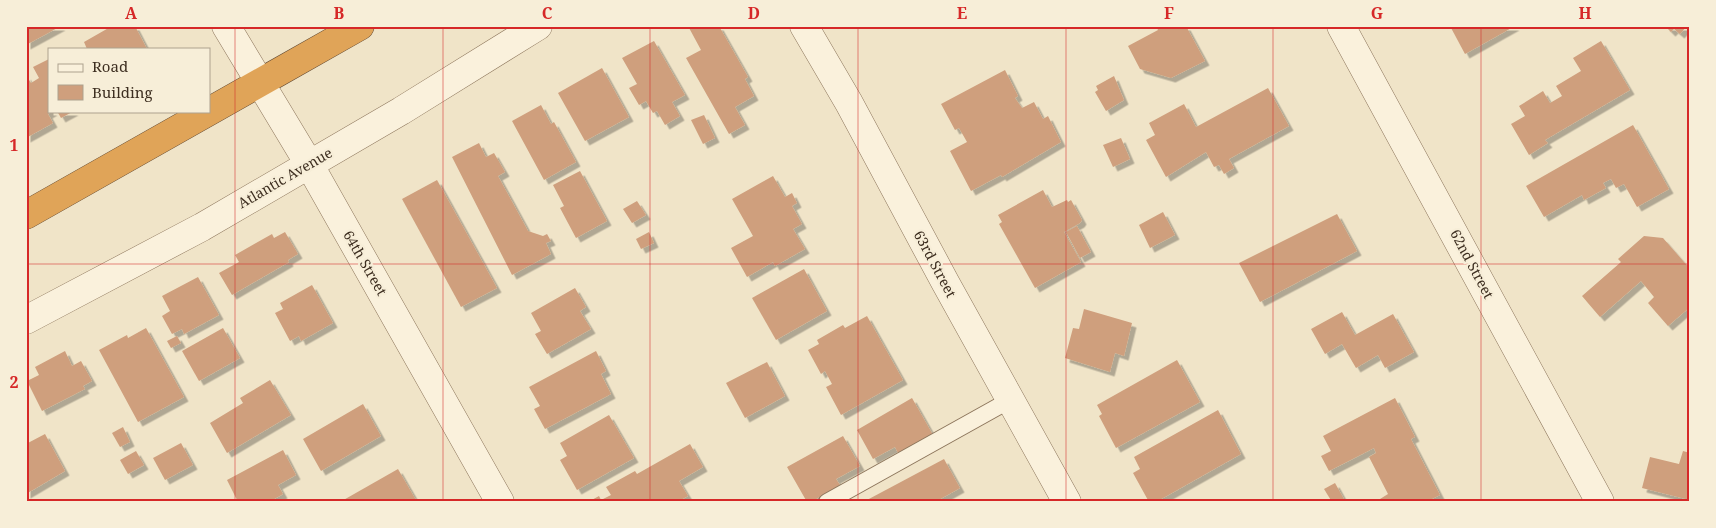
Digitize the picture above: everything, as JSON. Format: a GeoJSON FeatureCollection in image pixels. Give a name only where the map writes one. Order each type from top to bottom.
{"type":"FeatureCollection","features":[{"type":"Feature","properties":{"kind":"highway"},"geometry":{"type":"LineString","coordinates":[[26,215],[360,26]]}},
{"type":"Feature","properties":{"kind":"street","name":"64th Street"},"geometry":{"type":"LineString","coordinates":[[226,26],[309,164],[500,502]]}},
{"type":"Feature","properties":{"kind":"street","name":"Atlantic Avenue"},"geometry":{"type":"LineString","coordinates":[[26,320],[202,227],[538,26]]}},
{"type":"Feature","properties":{"kind":"street","name":"63rd Street"},"geometry":{"type":"LineString","coordinates":[[804,26],[849,103],[1067,502]]}},
{"type":"Feature","properties":{"kind":"street","name":"62nd Street"},"geometry":{"type":"LineString","coordinates":[[1341,26],[1600,502]]}},
{"type":"Feature","properties":{"kind":"lane"},"geometry":{"type":"LineString","coordinates":[[827,502],[1010,400]]}},
{"type":"Feature","properties":{"kind":"building"},"geometry":{"type":"Polygon","coordinates":[[[26,26],[61,26],[26,45],[26,26]]]}},
{"type":"Feature","properties":{"kind":"building"},"geometry":{"type":"Polygon","coordinates":[[[112,26],[135,26],[146,48],[87,48],[84,42],[112,26]]]}},
{"type":"Feature","properties":{"kind":"building"},"geometry":{"type":"Polygon","coordinates":[[[688,26],[719,26],[748,77],[745,79],[754,96],[735,107],[745,125],[729,134],[686,58],[701,50],[688,26]]]}},
{"type":"Feature","properties":{"kind":"building"},"geometry":{"type":"Polygon","coordinates":[[[1156,26],[1186,26],[1205,61],[1171,78],[1140,69],[1128,46],[1158,30],[1156,26]]]}},
{"type":"Feature","properties":{"kind":"building"},"geometry":{"type":"Polygon","coordinates":[[[1450,26],[1515,26],[1465,54],[1450,26]]]}},
{"type":"Feature","properties":{"kind":"building"},"geometry":{"type":"Polygon","coordinates":[[[1665,26],[1687,26],[1680,34],[1674,29],[1671,32],[1665,26]]]}},
{"type":"Feature","properties":{"kind":"building"},"geometry":{"type":"Polygon","coordinates":[[[654,41],[685,95],[672,102],[680,116],[665,125],[657,111],[653,113],[646,101],[639,105],[629,88],[637,84],[622,58],[654,41]]]}},
{"type":"Feature","properties":{"kind":"building"},"geometry":{"type":"Polygon","coordinates":[[[1601,41],[1630,90],[1545,140],[1548,143],[1529,155],[1511,124],[1525,116],[1519,106],[1543,91],[1550,103],[1562,96],[1556,86],[1581,71],[1573,58],[1601,41]]]}},
{"type":"Feature","properties":{"kind":"building"},"geometry":{"type":"Polygon","coordinates":[[[48,60],[48,112],[51,112],[48,114],[53,123],[26,138],[26,75],[31,83],[39,78],[33,67],[48,60]]]}},
{"type":"Feature","properties":{"kind":"building"},"geometry":{"type":"Polygon","coordinates":[[[602,68],[629,117],[585,141],[558,93],[602,68]]]}},
{"type":"Feature","properties":{"kind":"building"},"geometry":{"type":"Polygon","coordinates":[[[1005,70],[1018,96],[1015,98],[1022,108],[1034,102],[1043,119],[1048,116],[1061,142],[1002,177],[1001,175],[971,191],[950,151],[967,142],[959,128],[955,130],[941,104],[1005,70]]]}},
{"type":"Feature","properties":{"kind":"building"},"geometry":{"type":"Polygon","coordinates":[[[1114,76],[1124,100],[1106,111],[1095,92],[1098,90],[1096,86],[1114,76]]]}},
{"type":"Feature","properties":{"kind":"building"},"geometry":{"type":"Polygon","coordinates":[[[1268,88],[1289,126],[1229,159],[1234,168],[1224,174],[1219,165],[1214,167],[1206,152],[1166,177],[1146,140],[1155,135],[1149,123],[1184,104],[1196,127],[1268,88]]]}},
{"type":"Feature","properties":{"kind":"building"},"geometry":{"type":"Polygon","coordinates":[[[541,105],[551,124],[554,122],[576,162],[544,180],[512,121],[541,105]]]}},
{"type":"Feature","properties":{"kind":"building"},"geometry":{"type":"Polygon","coordinates":[[[58,112],[72,112],[61,118],[58,112]]]}},
{"type":"Feature","properties":{"kind":"building"},"geometry":{"type":"Polygon","coordinates":[[[704,115],[715,138],[703,144],[691,120],[704,115]]]}},
{"type":"Feature","properties":{"kind":"building"},"geometry":{"type":"Polygon","coordinates":[[[1633,125],[1669,189],[1637,207],[1624,184],[1616,188],[1611,179],[1603,183],[1606,188],[1584,200],[1582,195],[1544,217],[1526,186],[1633,125]]]}},
{"type":"Feature","properties":{"kind":"building"},"geometry":{"type":"Polygon","coordinates":[[[1121,138],[1130,159],[1113,167],[1103,145],[1121,138]]]}},
{"type":"Feature","properties":{"kind":"building"},"geometry":{"type":"Polygon","coordinates":[[[479,143],[486,157],[494,153],[505,172],[498,176],[528,231],[543,236],[547,234],[551,241],[546,243],[551,254],[512,275],[452,157],[479,143]]]}},
{"type":"Feature","properties":{"kind":"building"},"geometry":{"type":"Polygon","coordinates":[[[580,171],[607,221],[576,238],[560,208],[564,206],[553,185],[580,171]]]}},
{"type":"Feature","properties":{"kind":"building"},"geometry":{"type":"Polygon","coordinates":[[[773,176],[785,197],[792,193],[797,203],[792,206],[802,224],[793,229],[805,249],[775,266],[773,262],[747,277],[731,248],[753,236],[732,199],[773,176]]]}},
{"type":"Feature","properties":{"kind":"building"},"geometry":{"type":"Polygon","coordinates":[[[437,180],[497,288],[461,307],[402,199],[437,180]]]}},
{"type":"Feature","properties":{"kind":"building"},"geometry":{"type":"Polygon","coordinates":[[[1043,190],[1052,207],[1071,200],[1082,220],[1064,232],[1081,262],[1035,288],[999,224],[1002,222],[998,215],[1043,190]]]}},
{"type":"Feature","properties":{"kind":"building"},"geometry":{"type":"Polygon","coordinates":[[[637,201],[646,215],[632,223],[623,209],[637,201]]]}},
{"type":"Feature","properties":{"kind":"building"},"geometry":{"type":"Polygon","coordinates":[[[1163,212],[1175,235],[1150,248],[1139,225],[1163,212]]]}},
{"type":"Feature","properties":{"kind":"building"},"geometry":{"type":"Polygon","coordinates":[[[1337,214],[1357,251],[1260,302],[1239,263],[1337,214]]]}},
{"type":"Feature","properties":{"kind":"building"},"geometry":{"type":"Polygon","coordinates":[[[1077,226],[1091,252],[1080,258],[1066,232],[1077,226]]]}},
{"type":"Feature","properties":{"kind":"building"},"geometry":{"type":"Polygon","coordinates":[[[285,232],[298,254],[288,260],[289,262],[232,295],[219,273],[239,262],[235,255],[272,234],[274,238],[285,232]]]}},
{"type":"Feature","properties":{"kind":"building"},"geometry":{"type":"Polygon","coordinates":[[[649,232],[654,243],[641,249],[636,239],[649,232]]]}},
{"type":"Feature","properties":{"kind":"building"},"geometry":{"type":"Polygon","coordinates":[[[1644,236],[1663,238],[1690,269],[1687,274],[1690,277],[1690,307],[1668,326],[1648,303],[1654,297],[1641,281],[1600,317],[1582,296],[1621,262],[1618,259],[1644,236]]]}},
{"type":"Feature","properties":{"kind":"building"},"geometry":{"type":"Polygon","coordinates":[[[804,269],[827,311],[776,340],[752,298],[804,269]]]}},
{"type":"Feature","properties":{"kind":"building"},"geometry":{"type":"Polygon","coordinates":[[[198,277],[219,315],[184,334],[182,329],[172,334],[162,316],[170,311],[162,296],[198,277]]]}},
{"type":"Feature","properties":{"kind":"building"},"geometry":{"type":"Polygon","coordinates":[[[312,285],[333,323],[301,341],[299,336],[290,341],[275,313],[283,309],[280,303],[312,285]]]}},
{"type":"Feature","properties":{"kind":"building"},"geometry":{"type":"Polygon","coordinates":[[[575,288],[586,307],[580,311],[591,329],[547,354],[535,334],[541,331],[531,313],[575,288]]]}},
{"type":"Feature","properties":{"kind":"building"},"geometry":{"type":"Polygon","coordinates":[[[1084,309],[1132,323],[1124,356],[1115,353],[1110,372],[1065,358],[1073,328],[1079,329],[1084,309]]]}},
{"type":"Feature","properties":{"kind":"building"},"geometry":{"type":"Polygon","coordinates":[[[1342,312],[1355,335],[1393,314],[1414,352],[1385,368],[1378,355],[1356,368],[1342,344],[1325,354],[1311,329],[1342,312]]]}},
{"type":"Feature","properties":{"kind":"building"},"geometry":{"type":"Polygon","coordinates":[[[867,316],[903,380],[841,415],[826,387],[832,384],[825,371],[821,374],[808,350],[819,344],[817,340],[843,325],[845,328],[867,316]]]}},
{"type":"Feature","properties":{"kind":"building"},"geometry":{"type":"Polygon","coordinates":[[[146,328],[184,397],[138,422],[99,350],[127,335],[128,338],[146,328]]]}},
{"type":"Feature","properties":{"kind":"building"},"geometry":{"type":"Polygon","coordinates":[[[223,328],[240,358],[199,381],[182,351],[223,328]]]}},
{"type":"Feature","properties":{"kind":"building"},"geometry":{"type":"Polygon","coordinates":[[[177,336],[181,343],[171,348],[167,341],[177,336]]]}},
{"type":"Feature","properties":{"kind":"building"},"geometry":{"type":"Polygon","coordinates":[[[65,351],[72,366],[81,361],[92,381],[83,386],[85,389],[42,411],[27,381],[39,375],[35,367],[65,351]]]}},
{"type":"Feature","properties":{"kind":"building"},"geometry":{"type":"Polygon","coordinates":[[[596,351],[606,371],[601,374],[611,394],[545,429],[534,409],[540,406],[529,387],[596,351]]]}},
{"type":"Feature","properties":{"kind":"building"},"geometry":{"type":"Polygon","coordinates":[[[1177,360],[1200,402],[1116,448],[1099,416],[1102,414],[1097,405],[1177,360]]]}},
{"type":"Feature","properties":{"kind":"building"},"geometry":{"type":"Polygon","coordinates":[[[767,362],[785,396],[745,418],[726,383],[767,362]]]}},
{"type":"Feature","properties":{"kind":"building"},"geometry":{"type":"Polygon","coordinates":[[[270,380],[291,415],[227,453],[210,423],[243,403],[240,398],[270,380]]]}},
{"type":"Feature","properties":{"kind":"building"},"geometry":{"type":"Polygon","coordinates":[[[912,398],[933,435],[899,455],[895,447],[873,459],[857,430],[912,398]]]}},
{"type":"Feature","properties":{"kind":"building"},"geometry":{"type":"Polygon","coordinates":[[[1395,398],[1415,437],[1411,439],[1440,495],[1432,499],[1434,502],[1382,502],[1380,499],[1388,494],[1369,457],[1376,453],[1374,448],[1329,471],[1321,456],[1331,451],[1323,436],[1395,398]]]}},
{"type":"Feature","properties":{"kind":"building"},"geometry":{"type":"Polygon","coordinates":[[[363,404],[381,436],[321,471],[303,439],[363,404]]]}},
{"type":"Feature","properties":{"kind":"building"},"geometry":{"type":"Polygon","coordinates":[[[1218,410],[1241,454],[1156,502],[1149,502],[1133,473],[1140,469],[1134,457],[1218,410]]]}},
{"type":"Feature","properties":{"kind":"building"},"geometry":{"type":"Polygon","coordinates":[[[609,415],[634,458],[577,490],[560,460],[567,456],[560,443],[609,415]]]}},
{"type":"Feature","properties":{"kind":"building"},"geometry":{"type":"Polygon","coordinates":[[[123,427],[130,442],[120,447],[112,433],[123,427]]]}},
{"type":"Feature","properties":{"kind":"building"},"geometry":{"type":"Polygon","coordinates":[[[45,434],[65,471],[26,494],[26,444],[45,434]]]}},
{"type":"Feature","properties":{"kind":"building"},"geometry":{"type":"Polygon","coordinates":[[[843,436],[860,466],[836,479],[840,485],[811,502],[807,502],[787,467],[843,436]]]}},
{"type":"Feature","properties":{"kind":"building"},"geometry":{"type":"Polygon","coordinates":[[[181,443],[193,465],[165,480],[153,458],[181,443]]]}},
{"type":"Feature","properties":{"kind":"building"},"geometry":{"type":"Polygon","coordinates":[[[690,444],[703,467],[679,481],[688,496],[677,502],[588,502],[599,496],[601,500],[611,495],[606,487],[635,471],[637,474],[690,444]]]}},
{"type":"Feature","properties":{"kind":"building"},"geometry":{"type":"Polygon","coordinates":[[[283,450],[296,475],[278,485],[283,494],[269,502],[238,502],[227,480],[283,450]]]}},
{"type":"Feature","properties":{"kind":"building"},"geometry":{"type":"Polygon","coordinates":[[[136,451],[144,465],[128,474],[120,460],[136,451]]]}},
{"type":"Feature","properties":{"kind":"building"},"geometry":{"type":"Polygon","coordinates":[[[1683,451],[1690,453],[1690,500],[1642,488],[1650,457],[1679,464],[1683,451]]]}},
{"type":"Feature","properties":{"kind":"building"},"geometry":{"type":"Polygon","coordinates":[[[944,459],[960,488],[935,502],[868,502],[867,500],[944,459]]]}},
{"type":"Feature","properties":{"kind":"building"},"geometry":{"type":"Polygon","coordinates":[[[398,469],[417,502],[340,502],[398,469]]]}},
{"type":"Feature","properties":{"kind":"building"},"geometry":{"type":"Polygon","coordinates":[[[1335,483],[1345,501],[1343,502],[1332,502],[1324,489],[1335,483]]]}}]}
